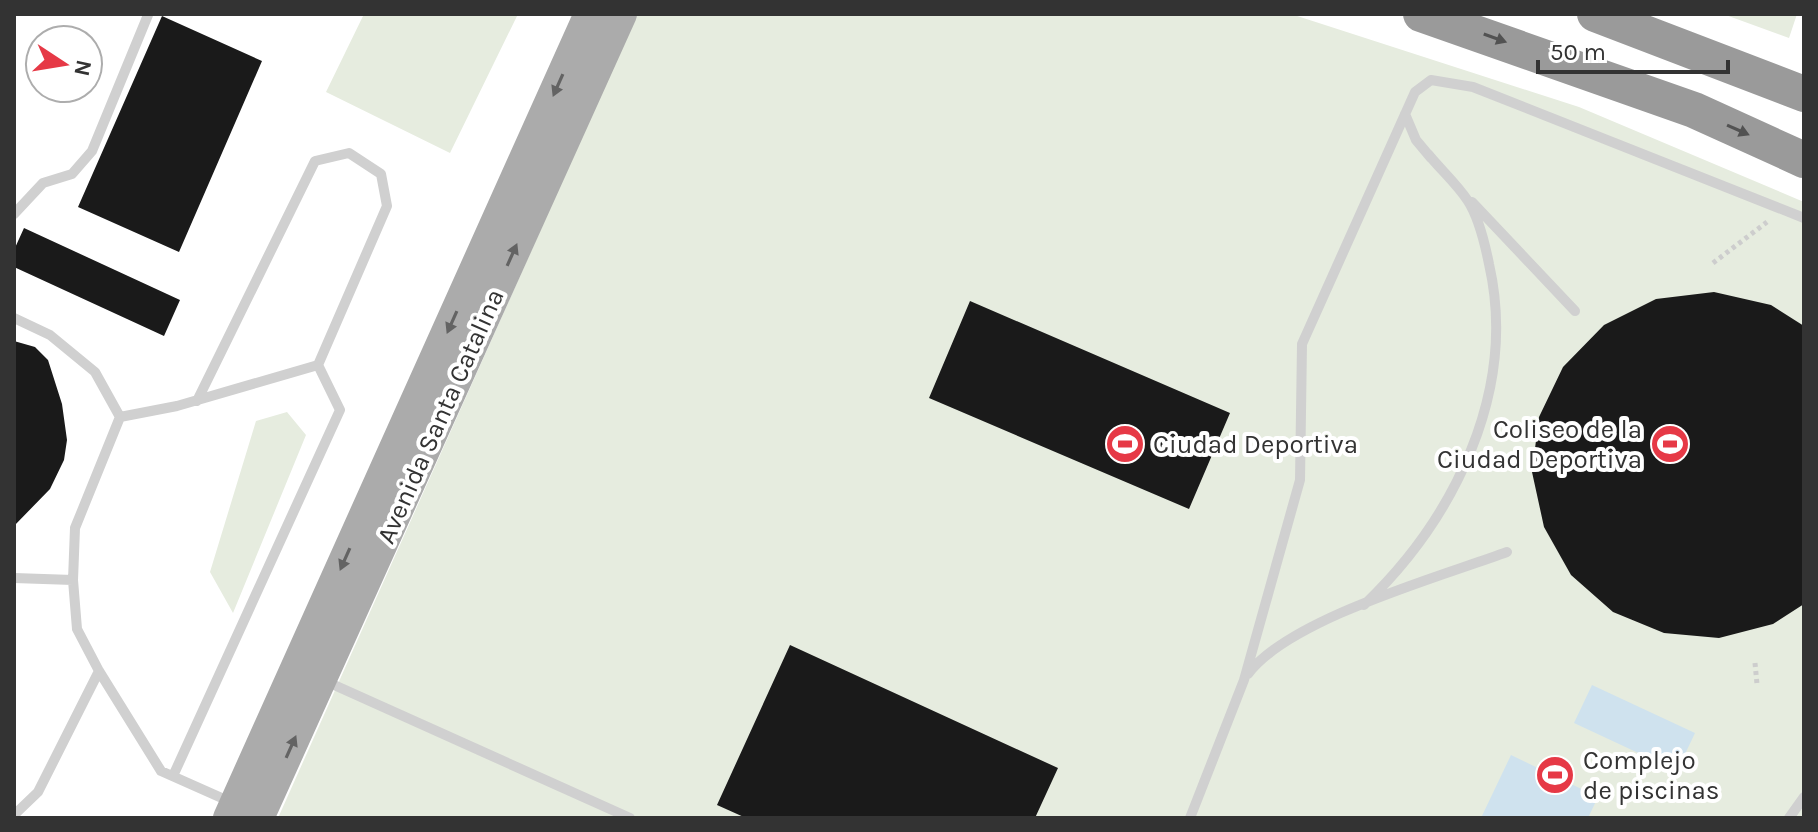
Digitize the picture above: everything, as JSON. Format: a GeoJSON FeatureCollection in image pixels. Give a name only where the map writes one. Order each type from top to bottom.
{"type":"FeatureCollection","features":[{"type":"Feature","properties":{"kind":"highway"},"geometry":{"type":"LineString","coordinates":[[1421,14],[1694,110],[1804,160]]}},
{"type":"Feature","properties":{"kind":"highway"},"geometry":{"type":"LineString","coordinates":[[1595,14],[1804,94]]}},
{"type":"Feature","properties":{"kind":"main road","name":"Avenida Santa Catalina"},"geometry":{"type":"LineString","coordinates":[[241,813],[590,14]]}},
{"type":"Feature","properties":{"kind":"main road","name":"Avenida Santa Catalina"},"geometry":{"type":"LineString","coordinates":[[241,813],[322,679],[621,14]]}},
{"type":"Feature","properties":{"kind":"lane"},"geometry":{"type":"LineString","coordinates":[[14,214],[43,183],[72,174],[92,151],[148,15]]}},
{"type":"Feature","properties":{"kind":"lane"},"geometry":{"type":"LineString","coordinates":[[1190,818],[1244,680],[1300,480],[1302,344],[1415,92],[1431,80],[1449,80],[1804,218]]}},
{"type":"Feature","properties":{"kind":"lane"},"geometry":{"type":"LineString","coordinates":[[1364,605],[1416,548],[1457,482],[1486,406],[1497,339],[1493,282],[1469,202],[1416,140],[1405,114]]}},
{"type":"Feature","properties":{"kind":"lane"},"geometry":{"type":"LineString","coordinates":[[173,776],[340,410],[318,365],[387,206],[381,174],[349,153],[315,161],[197,401]]}},
{"type":"Feature","properties":{"kind":"lane"},"geometry":{"type":"LineString","coordinates":[[1428,154],[1575,311]]}},
{"type":"Feature","properties":{"kind":"lane"},"geometry":{"type":"LineString","coordinates":[[14,318],[50,335],[95,372],[120,417]]}},
{"type":"Feature","properties":{"kind":"lane"},"geometry":{"type":"LineString","coordinates":[[120,417],[197,401],[318,365]]}},
{"type":"Feature","properties":{"kind":"lane"},"geometry":{"type":"LineString","coordinates":[[120,417],[75,528],[73,580],[77,629],[99,671],[161,771],[241,813]]}},
{"type":"Feature","properties":{"kind":"lane"},"geometry":{"type":"LineString","coordinates":[[1244,680],[1262,656],[1294,634],[1507,552]]}},
{"type":"Feature","properties":{"kind":"lane"},"geometry":{"type":"LineString","coordinates":[[14,578],[73,580]]}},
{"type":"Feature","properties":{"kind":"lane"},"geometry":{"type":"LineString","coordinates":[[14,815],[38,792],[99,671]]}},
{"type":"Feature","properties":{"kind":"lane"},"geometry":{"type":"LineString","coordinates":[[322,679],[630,818]]}},
{"type":"Feature","properties":{"kind":"lane"},"geometry":{"type":"LineString","coordinates":[[1789,818],[1804,797]]}},
{"type":"Feature","properties":{"kind":"path"},"geometry":{"type":"LineString","coordinates":[[1713,263],[1784,209]]}},
{"type":"Feature","properties":{"kind":"path"},"geometry":{"type":"LineString","coordinates":[[1755,663],[1757,684]]}},
{"type":"Feature","properties":{"kind":"shaded area"},"geometry":{"type":"Polygon","coordinates":[[[364,14],[518,14],[450,153],[326,92],[364,14]]]}},
{"type":"Feature","properties":{"kind":"shaded area","name":"Ciudad Deportiva"},"geometry":{"type":"Polygon","coordinates":[[[637,14],[1291,14],[1579,107],[1804,202],[1804,818],[278,818],[637,14]]]}},
{"type":"Feature","properties":{"kind":"shaded area"},"geometry":{"type":"Polygon","coordinates":[[[1723,14],[1797,14],[1789,38],[1723,14]]]}},
{"type":"Feature","properties":{"kind":"shaded area"},"geometry":{"type":"Polygon","coordinates":[[[287,412],[306,435],[233,613],[210,572],[256,421],[287,412]]]}},
{"type":"Feature","properties":{"kind":"water"},"geometry":{"type":"Polygon","coordinates":[[[1592,685],[1695,733],[1677,771],[1574,723],[1592,685]]]}},
{"type":"Feature","properties":{"kind":"water"},"geometry":{"type":"Polygon","coordinates":[[[1511,755],[1598,797],[1588,818],[1481,818],[1511,755]]]}},
{"type":"Feature","properties":{"kind":"building"},"geometry":{"type":"Polygon","coordinates":[[[162,16],[262,61],[179,252],[78,207],[162,16]]]}},
{"type":"Feature","properties":{"kind":"building"},"geometry":{"type":"Polygon","coordinates":[[[24,228],[180,300],[164,336],[14,267],[14,250],[24,228]]]}},
{"type":"Feature","properties":{"kind":"building","name":"Coliseo de la Ciudad Deportiva"},"geometry":{"type":"Polygon","coordinates":[[[1714,292],[1771,305],[1804,326],[1804,604],[1773,624],[1719,638],[1664,633],[1613,612],[1571,575],[1544,527],[1532,472],[1539,417],[1563,367],[1604,325],[1656,299],[1714,292]]]}},
{"type":"Feature","properties":{"kind":"building"},"geometry":{"type":"Polygon","coordinates":[[[970,301],[1230,413],[1189,509],[929,398],[970,301]]]}},
{"type":"Feature","properties":{"kind":"building"},"geometry":{"type":"Polygon","coordinates":[[[14,341],[35,347],[48,360],[62,404],[67,440],[64,460],[50,489],[14,526],[14,341]]]}},
{"type":"Feature","properties":{"kind":"building"},"geometry":{"type":"Polygon","coordinates":[[[790,645],[1058,768],[1035,818],[746,818],[717,805],[790,645]]]}},
{"type":"Feature","properties":{"kind":"place","name":"Ciudad Deportiva"},"geometry":{"type":"Point","coordinates":[1125,444]}},
{"type":"Feature","properties":{"kind":"place","name":"Coliseo de la Ciudad Deportiva"},"geometry":{"type":"Point","coordinates":[1670,444]}},
{"type":"Feature","properties":{"kind":"place","name":"Complejo de piscinas"},"geometry":{"type":"Point","coordinates":[1555,775]}}]}
